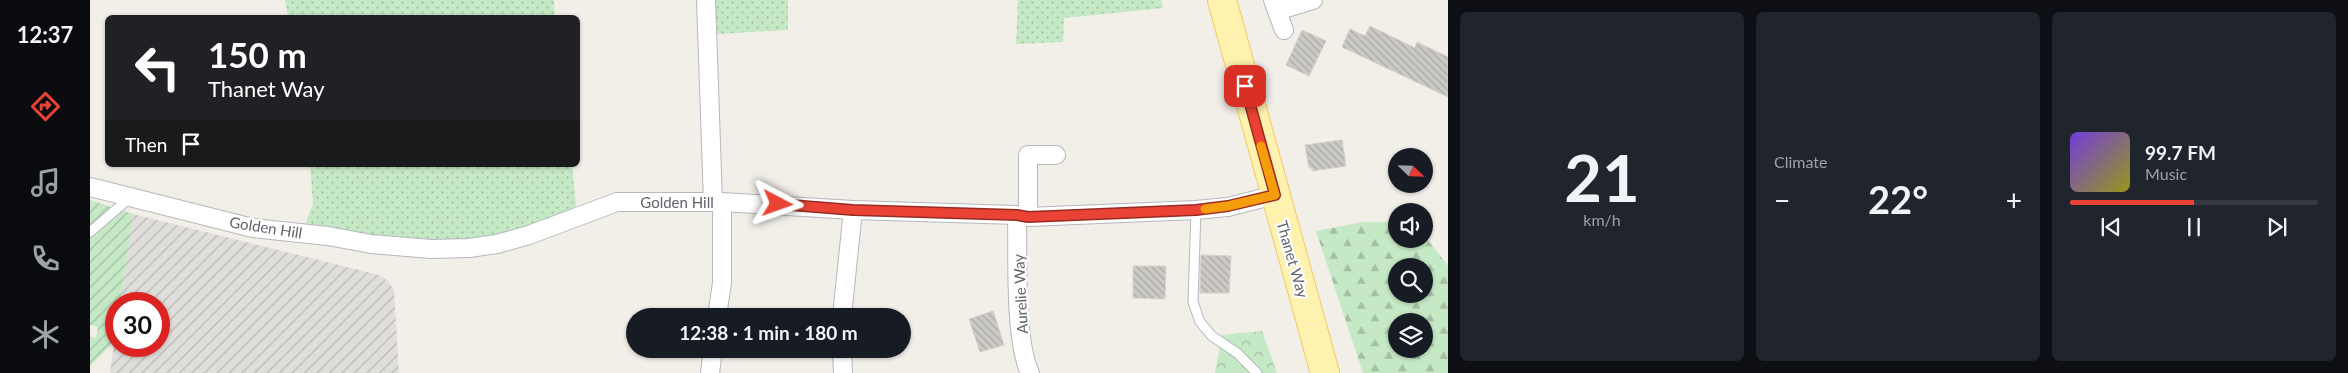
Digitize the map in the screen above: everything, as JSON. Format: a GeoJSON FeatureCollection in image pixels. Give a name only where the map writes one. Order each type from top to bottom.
{"type":"FeatureCollection","features":[{"type":"Feature","properties":{"kind":"main road","name":"Thanet Way"},"geometry":{"type":"LineString","coordinates":[[1222,0],[1325,373]]}},
{"type":"Feature","properties":{"kind":"street"},"geometry":{"type":"LineString","coordinates":[[706,0],[722,283],[718,308]]}},
{"type":"Feature","properties":{"kind":"street"},"geometry":{"type":"LineString","coordinates":[[1284,30],[1275,6],[1313,0]]}},
{"type":"Feature","properties":{"kind":"street","name":"Aurelie Way"},"geometry":{"type":"LineString","coordinates":[[1030,373],[1020,332],[1022,216],[1028,155],[1056,155]]}},
{"type":"Feature","properties":{"kind":"street","name":"Golden Hill"},"geometry":{"type":"LineString","coordinates":[[90,187],[254,228],[328,236],[371,244],[431,248],[469,248],[497,244],[529,235],[617,202],[718,202],[853,210],[1022,216],[1196,210],[1228,206],[1275,195]]}},
{"type":"Feature","properties":{"kind":"street"},"geometry":{"type":"LineString","coordinates":[[843,308],[853,210]]}},
{"type":"Feature","properties":{"kind":"street"},"geometry":{"type":"LineString","coordinates":[[710,373],[712,358]]}},
{"type":"Feature","properties":{"kind":"street"},"geometry":{"type":"LineString","coordinates":[[842,358],[843,373]]}},
{"type":"Feature","properties":{"kind":"lane"},"geometry":{"type":"LineString","coordinates":[[90,232],[132,196]]}},
{"type":"Feature","properties":{"kind":"lane"},"geometry":{"type":"LineString","coordinates":[[1196,210],[1193,302],[1200,322],[1212,336],[1237,353],[1257,373]]}},
{"type":"Feature","properties":{"kind":"shaded area"},"geometry":{"type":"Polygon","coordinates":[[[133,214],[379,275],[388,281],[394,290],[399,373],[110,373],[112,357],[170,357],[170,292],[122,292],[133,214]]]}},
{"type":"Feature","properties":{"kind":"green space"},"geometry":{"type":"Polygon","coordinates":[[[285,0],[554,0],[555,15],[288,15],[285,0]]]}},
{"type":"Feature","properties":{"kind":"green space"},"geometry":{"type":"Polygon","coordinates":[[[714,0],[788,0],[788,30],[717,34],[714,0]]]}},
{"type":"Feature","properties":{"kind":"green space"},"geometry":{"type":"Polygon","coordinates":[[[1018,0],[1161,0],[1163,8],[1064,18],[1063,42],[1016,44],[1018,0]]]}},
{"type":"Feature","properties":{"kind":"green space"},"geometry":{"type":"Polygon","coordinates":[[[310,167],[572,167],[576,206],[538,225],[502,236],[465,241],[398,242],[385,241],[336,228],[306,223],[313,204],[310,167]]]}},
{"type":"Feature","properties":{"kind":"green space"},"geometry":{"type":"Polygon","coordinates":[[[90,200],[133,214],[122,292],[105,292],[105,351],[90,366],[90,337],[96,338],[98,327],[90,325],[90,200]]]}},
{"type":"Feature","properties":{"kind":"green space"},"geometry":{"type":"Polygon","coordinates":[[[1363,222],[1388,222],[1388,248],[1433,247],[1448,266],[1448,373],[1363,373],[1316,231],[1363,222]]]}},
{"type":"Feature","properties":{"kind":"green space"},"geometry":{"type":"Polygon","coordinates":[[[1262,331],[1277,373],[1215,373],[1222,335],[1262,331]]]}},
{"type":"Feature","properties":{"kind":"building"},"geometry":{"type":"Polygon","coordinates":[[[1370,26],[1415,48],[1417,42],[1448,57],[1448,97],[1342,47],[1350,29],[1365,36],[1370,26]]]}},
{"type":"Feature","properties":{"kind":"building"},"geometry":{"type":"Polygon","coordinates":[[[1302,30],[1326,41],[1309,76],[1286,65],[1302,30]]]}},
{"type":"Feature","properties":{"kind":"building"},"geometry":{"type":"Polygon","coordinates":[[[1342,140],[1346,166],[1312,171],[1312,168],[1309,168],[1305,145],[1342,140]]]}},
{"type":"Feature","properties":{"kind":"building"},"geometry":{"type":"Polygon","coordinates":[[[1201,255],[1231,256],[1229,293],[1200,293],[1201,255]]]}},
{"type":"Feature","properties":{"kind":"building"},"geometry":{"type":"Polygon","coordinates":[[[1133,266],[1166,266],[1165,299],[1133,298],[1133,266]]]}},
{"type":"Feature","properties":{"kind":"building"},"geometry":{"type":"Polygon","coordinates":[[[993,311],[1004,345],[980,352],[969,319],[993,311]]]}},
{"type":"Feature","properties":{"kind":"slow traffic"},"geometry":{"type":"LineString","coordinates":[[1205,209],[1228,206],[1275,195],[1261,146]]}},
{"type":"Feature","properties":{"kind":"route"},"geometry":{"type":"LineString","coordinates":[[778,204],[853,210],[1017,215],[1028,217],[1196,210],[1228,206],[1275,195],[1245,86]]}}]}
